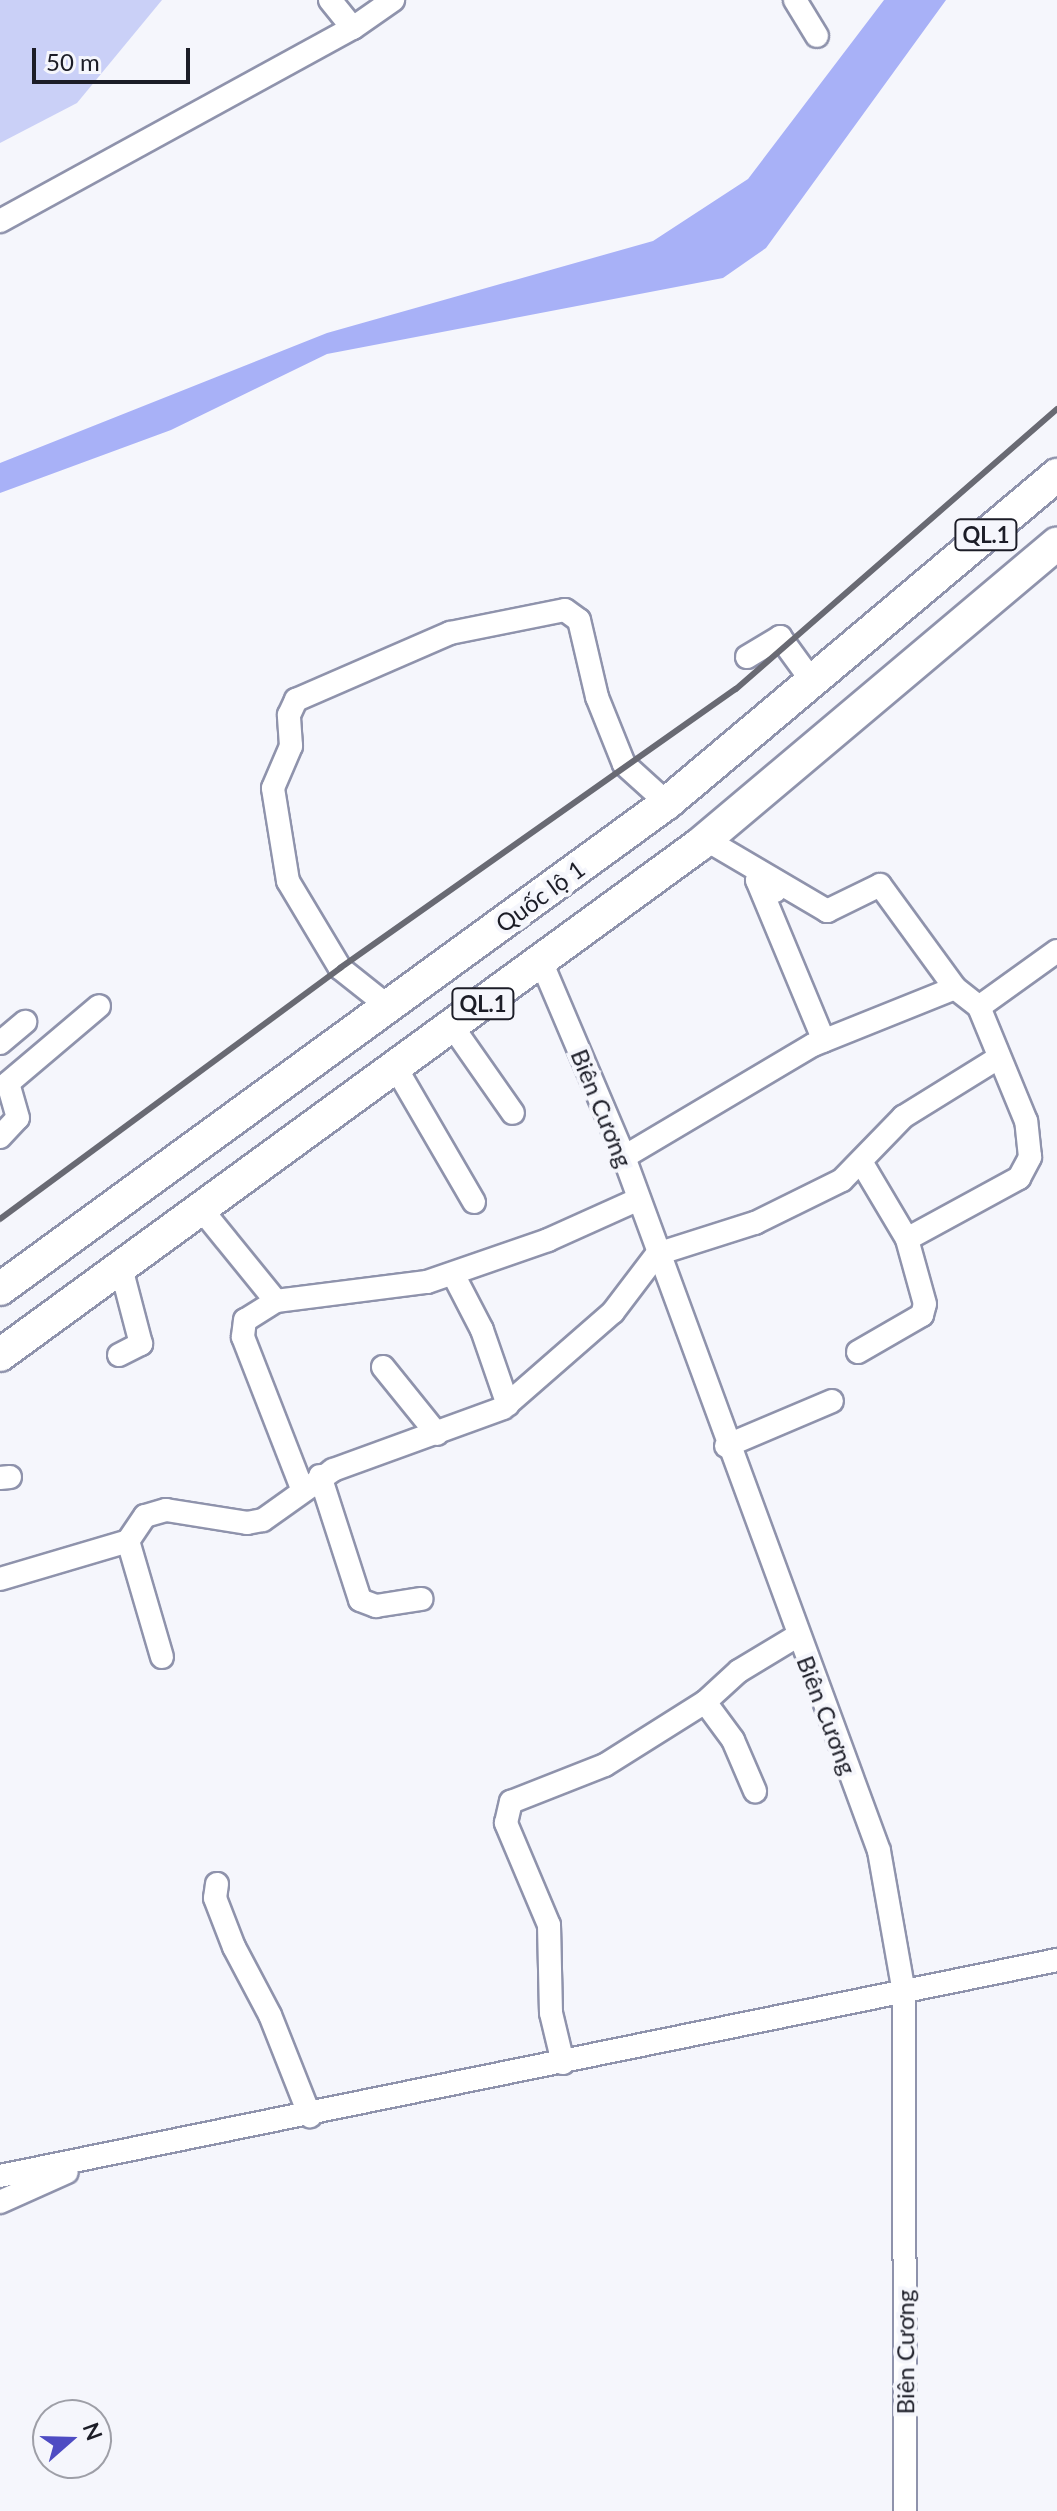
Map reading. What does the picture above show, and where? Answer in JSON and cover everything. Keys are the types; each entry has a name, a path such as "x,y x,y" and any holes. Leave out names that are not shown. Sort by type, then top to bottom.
{"highway":[{"name":"Quốc lộ 1","path":"0,1289 667,803 1057,475"},
{"name":"QL.1","path":"0,1355 705,839 1057,544"},
{"path":"916,594 951,634"}],"street":[{"path":"330,0 353,28"},
{"path":"0,221 353,28 393,0"},
{"path":"795,0 817,36"},
{"path":"389,1007 340,968 288,881 273,788 288,756 289,715 296,700 450,633 565,610 579,620 597,697 624,764 667,803"},
{"path":"747,657 780,637 812,681"},
{"path":"705,839 827,911 880,885 955,988 979,1007 1026,1121 1030,1157 1025,1169 907,1239"},
{"path":"813,915 757,880 824,1041"},
{"path":"979,1007 1057,951"},
{"name":"Biên Cương","path":"541,961 624,1157 726,1446 879,1851 904,1993 905,2511"},
{"path":"624,1157 746,1080 824,1041 955,988"},
{"path":"0,1137 18,1118 4,1078 99,1006"},
{"path":"0,1043 25,1022"},
{"path":"452,1026 513,1113"},
{"path":"162,1657 128,1541 137,1522 155,1512 253,1523 311,1482 508,1405 613,1312 657,1254 781,1212 863,1165 903,1117 998,1058"},
{"path":"396,1068 474,1202"},
{"path":"858,1352 922,1315 924,1289 907,1239 863,1165"},
{"path":"421,1599 376,1606 360,1600 311,1482 243,1337 245,1320 276,1301 453,1274 637,1200"},
{"path":"202,1210 276,1301"},
{"path":"119,1355 141,1344 121,1268"},
{"path":"453,1274 482,1330 508,1405"},
{"path":"383,1367 437,1434"},
{"path":"726,1446 832,1401"},
{"path":"0,1579 128,1541"},
{"path":"563,2063 551,2013 549,1925 506,1810 524,1794 605,1765 705,1702 739,1671 797,1636"},
{"path":"705,1702 733,1740 755,1791"},
{"path":"217,1884 215,1898 234,1947 270,2015 310,2116"},
{"path":"0,2176 310,2116 1057,1960"},
{"path":"0,2202 105,2156"}],"shaded area":[{"path":"0,0 162,0 77,103 0,143"}],"water":[{"path":"884,0 946,0 766,248 723,278 327,354 171,430 0,493 0,463 327,333 653,241 748,179"}],"railway":[{"path":"0,1219 340,968 736,689 1057,409"}]}
